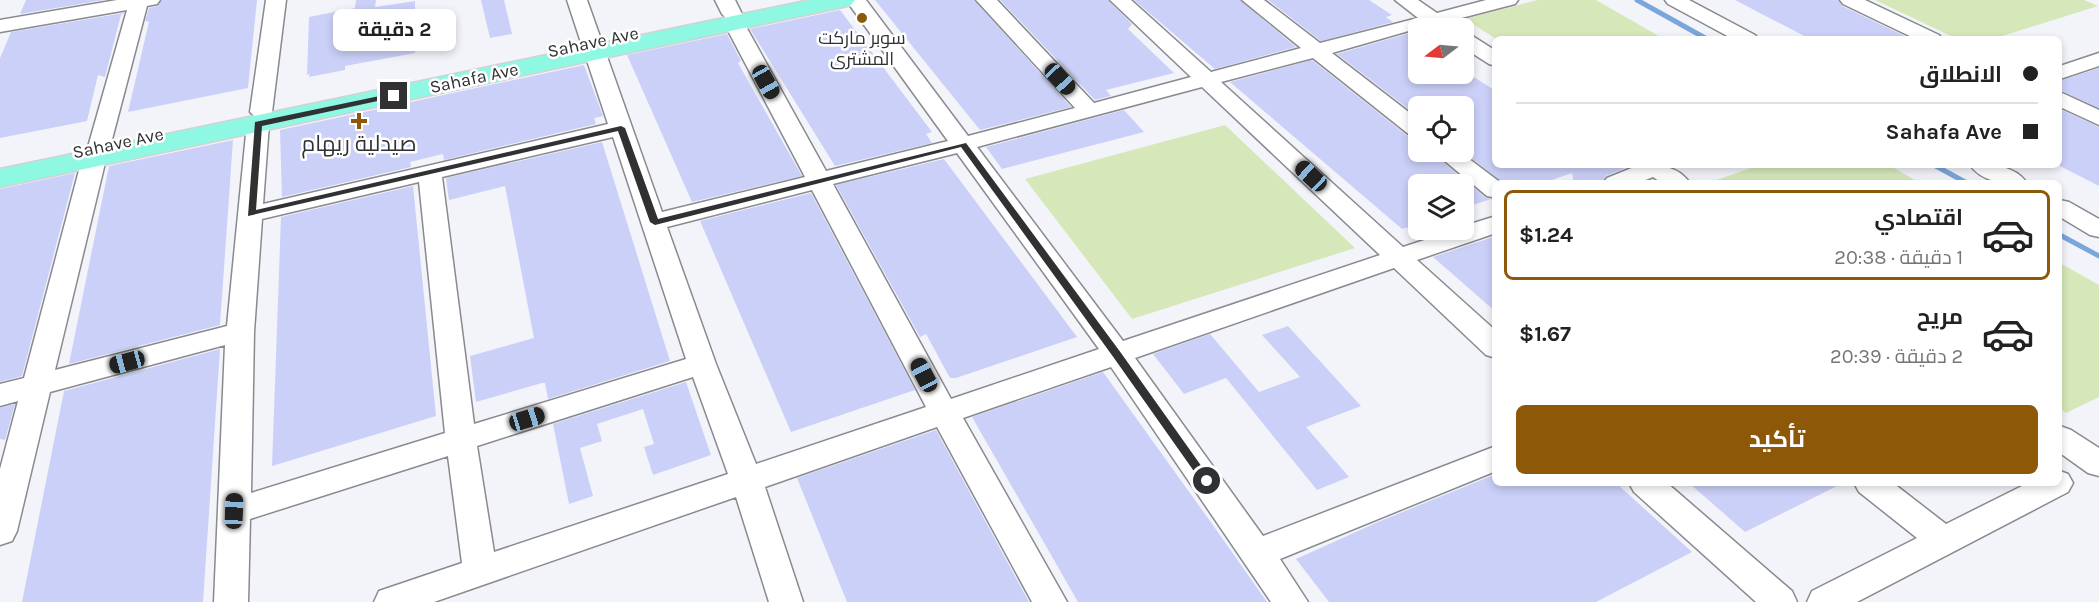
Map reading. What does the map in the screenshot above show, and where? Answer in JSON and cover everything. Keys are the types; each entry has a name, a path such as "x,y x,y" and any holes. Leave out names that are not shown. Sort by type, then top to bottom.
{"main road":[{"path":"730,12 800,0"},
{"name":"Sahafa Ave","path":"0,178 96,153 594,47 730,12 843,0"},
{"name":"Sahave Ave","path":"0,168 96,153"}],"street":[{"path":"231,602 240,332 260,118 276,0"},
{"path":"578,0 702,364 747,482 786,602"},
{"path":"856,0 1118,355 1291,602"},
{"path":"986,0 1090,111"},
{"path":"1120,0 1492,344"},
{"path":"1252,0 1408,122"},
{"path":"1405,0 1432,18"},
{"path":"1458,18 1508,0"},
{"path":"1675,0 1742,36"},
{"path":"1850,0 1926,36"},
{"path":"0,531 96,153 143,1 3,22"},
{"path":"730,12 945,414 1050,602"},
{"path":"655,222 1317,51 1408,31"},
{"path":"1474,46 1492,57"},
{"path":"2062,72 2099,59"},
{"path":"2062,100 2099,118"},
{"path":"251,214 621,128"},
{"path":"1459,162 1492,187"},
{"path":"1622,180 1652,168"},
{"path":"1656,168 1674,180"},
{"path":"1988,168 2010,180"},
{"path":"430,172 461,439 480,572"},
{"path":"2062,208 2099,229"},
{"path":"391,602 1492,225"},
{"path":"0,395 240,332"},
{"path":"234,511 702,364"},
{"path":"2062,439 2098,463"},
{"path":"1257,553 1492,460"},
{"path":"2062,480 2098,463"},
{"path":"1648,486 1780,602"},
{"path":"1874,486 1943,540"},
{"path":"1824,602 2050,486"}],"green space":[{"path":"1537,0 1596,0 1659,36 1492,36 1474,25 1474,18 1469,18"},
{"path":"1875,0 2084,0 2098,6 2003,36 1951,36"},
{"path":"1225,125 1355,248 1132,319 1025,179"},
{"path":"1751,168 1894,168 1915,180 1716,180"},
{"path":"2062,264 2099,285 2099,397 2066,413 2062,410"}],"building":[{"path":"26,0 104,0 20,14"},
{"path":"162,0 257,0 248,88 128,112 149,22 145,21 149,8 157,6"},
{"path":"356,0 376,0 375,7 415,1 415,53 345,66 345,70 309,77 310,74 307,75 309,17 355,8"},
{"path":"481,0 504,0 512,34 490,38"},
{"path":"875,0 974,0 1071,107 980,130"},
{"path":"1000,0 1108,0 1132,24 1128,29 1174,73 1106,90 1111,96 1095,100"},
{"path":"1134,0 1240,0 1296,47 1215,69"},
{"path":"1268,0 1369,0 1392,15 1386,17 1393,22 1321,41"},
{"path":"1735,0 1838,0 1842,6 1905,36 1804,36"},
{"path":"840,10 932,132 926,134 932,143 835,166 750,29"},
{"path":"124,13 121,15 105,77 98,75 87,121 0,138 0,58 11,32"},
{"path":"727,34 741,61 738,63 802,176 692,202 627,55"},
{"path":"1408,34 1408,84 1474,84 1474,77 1492,88 1492,168 1625,168 1606,176 1603,180 1573,180 1572,173 1552,180 1499,180 1474,160 1474,96 1408,96 1408,109 1337,54"},
{"path":"1312,60 1408,136 1408,162 1443,162 1457,174 1408,174 1408,227 1402,229 1230,82"},
{"path":"584,65 603,116 594,118 596,124 444,160 443,154 410,162 411,167 282,197 280,130"},
{"path":"2099,68 2099,108 2062,91 2062,80"},
{"path":"1124,110 1144,132 1002,169 986,147"},
{"path":"2062,110 2099,127 2099,186 2062,167"},
{"path":"233,140 220,325 69,364 109,166"},
{"path":"602,142 670,361 548,399 545,383 542,383 476,402 470,356 534,338 505,186 449,200 446,178"},
{"path":"944,159 1077,337 956,378 950,378 926,334 920,337 836,185"},
{"path":"75,173 22,376 0,382 0,189"},
{"path":"413,186 436,416 272,466 281,217"},
{"path":"1474,188 1486,198 1491,199 1474,205"},
{"path":"811,193 915,390 791,432 700,221"},
{"path":"1492,237 1492,309 1433,257"},
{"path":"1288,326 1361,406 1306,427 1349,477 1317,490 1226,378 1184,394 1153,354 1210,334 1259,392 1300,377 1262,335"},
{"path":"220,349 203,602 22,602 64,391"},
{"path":"1103,372 1267,602 1078,602 972,417"},
{"path":"686,382 711,455 653,475 644,447 654,444 643,409 597,424 602,441 580,448 593,496 569,504 553,424"},
{"path":"15,404 5,440 0,439 0,408"},
{"path":"936,430 1029,602 847,602 797,478"},
{"path":"1492,476 1492,486 1619,486 1692,552 1596,602 1329,602 1296,559 1378,522"},
{"path":"1692,486 1837,486 1745,532"}],"waterway":[{"path":"1637,0 1702,36"},
{"path":"1940,168 1962,180"},
{"path":"2062,236 2099,256"}],"place":[{"name":"سوبر ماركت المشترى","path":"862,18"},
{"name":"صيدلية ريهام","path":"359,121"}],"route":[{"path":"394,96 258,124 251,214 621,128 655,222 963,144 1118,355 1207,481"}]}
